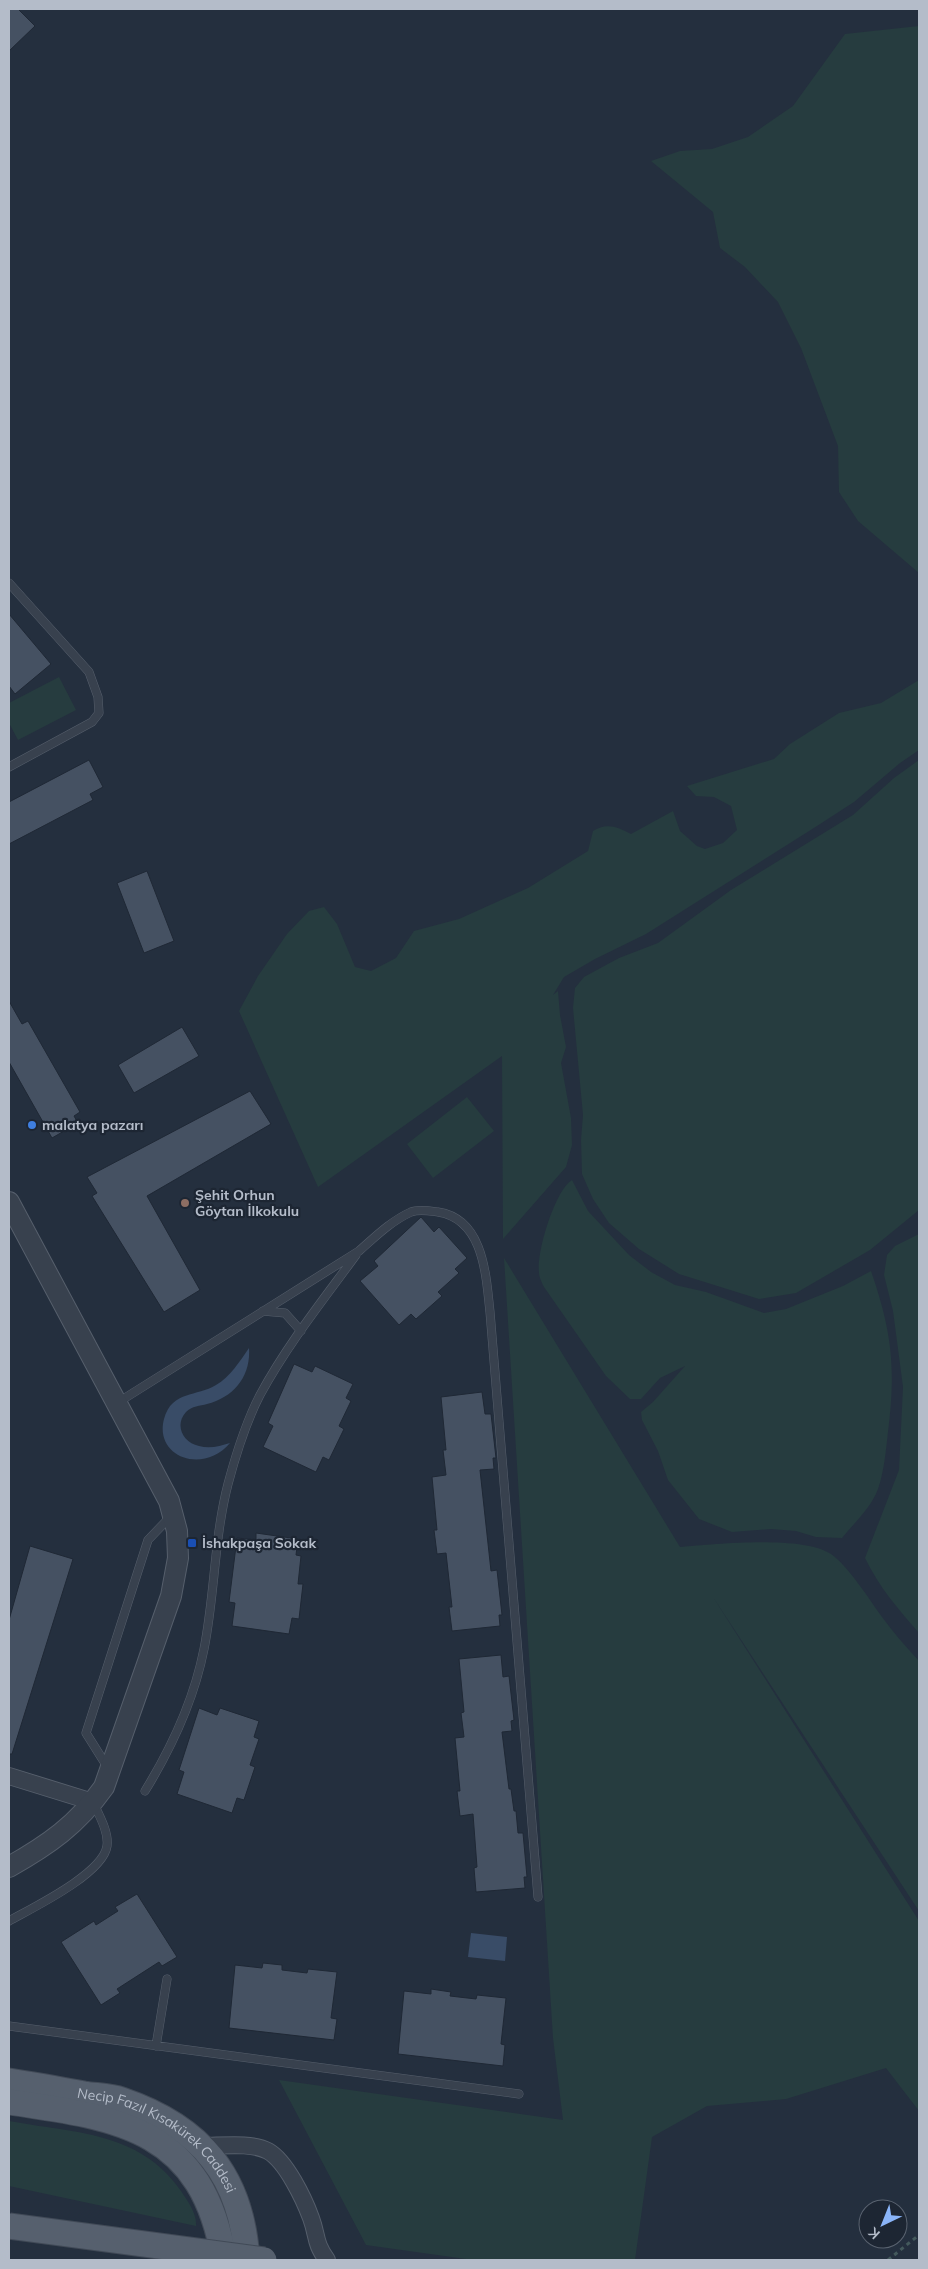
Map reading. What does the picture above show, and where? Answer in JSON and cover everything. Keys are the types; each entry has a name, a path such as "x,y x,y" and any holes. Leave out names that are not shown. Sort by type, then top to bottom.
{"main road":[{"name":"Necip Fazıl Kısakürek Caddesi","path":"9,2081 120,2100 159,2115 203,2146 222,2172 236,2198 246,2239 247,2260"},
{"name":"Necip Fazıl Kısakürek Caddesi","path":"9,2102 70,2111 127,2125 153,2139 188,2169 201,2188 216,2219 224,2260"},
{"path":"9,2226 264,2260"}],"street":[{"path":"9,1202 169,1501 177,1531 178,1558 171,1596 104,1787 67,1830 9,1867"},
{"path":"9,1776 93,1802"},
{"path":"203,2146 243,2145 268,2151 289,2173 312,2220 318,2247 327,2260"}],"lane":[{"path":"9,583 89,672 98,697 99,713 92,722 9,768"},
{"path":"116,1403 358,1251 394,1222 414,1211 428,1210 443,1213 456,1218 466,1226 482,1252 490,1312 538,1897"},
{"path":"145,1791 178,1732 192,1696 204,1649 228,1485 242,1439 260,1396 285,1353 358,1251"},
{"path":"263,1311 285,1314 301,1331"},
{"path":"110,1771 86,1733 148,1540 172,1514"},
{"path":"9,1921 69,1887 96,1865 107,1847 106,1832 93,1802"},
{"path":"156,2046 167,1979"},
{"path":"9,2026 519,2094"}],"path":[{"path":"888,2260 919,2235"}],"green space":[{"path":"919,26 919,573 858,521 839,492 838,446 801,348 778,302 745,267 720,248 713,212 651,161 680,151 712,149 748,137 793,106 845,34"},
{"path":"59,677 76,710 18,740 9,723 9,703"},
{"path":"919,680 919,750 900,763 854,802 817,826 646,934 595,959 564,977 553,995 558,991 566,1047 561,1063 571,1118 572,1145 566,1167 503,1239 502,1056 318,1187 239,1011 258,976 287,934 309,911 324,907 337,924 355,967 371,971 396,958 414,931 459,919 528,888 588,851 593,831 598,828 612,826 631,834 673,811 680,831 697,846 705,849 723,843 737,830 731,806 714,797 696,796 687,786 774,759 790,744 839,713 881,703"},
{"path":"919,760 919,1210 870,1250 796,1293 759,1299 679,1274 639,1249 609,1223 593,1199 582,1174 581,1140 583,1115 573,1008 575,988 584,977 619,958 658,943 731,890 853,815 894,778"},
{"path":"467,1097 494,1131 433,1178 407,1144"},
{"path":"572,1180 588,1211 629,1255 651,1272 675,1285 706,1292 764,1313 786,1309 843,1286 871,1271 884,1313 890,1350 892,1388 888,1432 883,1468 875,1496 867,1509 842,1538 816,1537 796,1531 771,1529 732,1532 699,1519 668,1480 658,1451 642,1420 641,1412 653,1402 685,1366 660,1378 641,1399 630,1399 606,1376 544,1287 540,1278 540,1251 548,1223 559,1196"},
{"path":"919,1234 919,1633 883,1588 865,1558 899,1470 903,1387 893,1311 884,1275 887,1255 895,1246"},
{"path":"504,1258 680,1547 758,1542 780,1543 800,1544 818,1548 831,1554 838,1559 904,1645 919,1661 919,1911 713,1597 919,1921 919,2111 886,2068 786,2099 707,2106 652,2137 635,2260 473,2260 366,2245 279,2080 563,2120 553,2038"},
{"path":"9,2121 104,2138 146,2156 164,2171 181,2191 194,2212 196,2226 9,2186"}],"water":[{"path":"249,1348 247,1368 244,1376 233,1391 217,1401 193,1407 182,1417 181,1422 182,1433 193,1444 211,1447 230,1443 219,1453 207,1458 183,1457 173,1452 166,1443 163,1432 164,1419 173,1403 186,1396 209,1389 221,1382"},
{"path":"471,1933 507,1937 505,1961 468,1957"}],"building":[{"path":"9,9 18,9 35,26 9,51"},
{"path":"9,614 51,664 15,694 9,686"},
{"path":"89,760 103,787 90,794 93,800 9,844 9,802"},
{"path":"147,871 174,941 144,953 117,883"},
{"path":"9,1001 22,1024 28,1021 80,1112 74,1116 78,1123 52,1138 9,1062"},
{"path":"182,1027 199,1056 134,1093 118,1065"},
{"path":"250,1091 271,1124 147,1196 200,1290 164,1312 92,1196 97,1193 87,1177"},
{"path":"421,1217 434,1232 439,1227 467,1258 455,1269 459,1273 438,1292 442,1296 416,1319 411,1314 399,1325 360,1281 378,1266 374,1261"},
{"path":"294,1364 312,1372 315,1366 353,1384 346,1398 351,1401 339,1426 344,1429 329,1460 323,1457 316,1472 263,1447 273,1426 268,1423"},
{"path":"482,1392 485,1414 491,1414 496,1458 493,1458 494,1469 480,1470 491,1571 497,1570 502,1615 499,1615 500,1626 452,1631 449,1607 452,1607 446,1553 437,1554 434,1530 437,1530 432,1477 446,1475 443,1450 446,1450 441,1397"},
{"path":"256,1533 298,1539 296,1555 301,1556 298,1584 303,1584 299,1619 292,1618 289,1634 232,1626 235,1603 229,1602 237,1538 256,1540"},
{"path":"30,1546 73,1559 12,1754 9,1754 9,1620"},
{"path":"501,1655 503,1677 509,1676 514,1720 511,1721 512,1731 502,1732 509,1789 511,1789 514,1811 516,1811 518,1833 523,1833 527,1877 524,1877 525,1888 476,1892 474,1868 477,1867 473,1814 460,1816 457,1791 460,1791 455,1738 464,1737 461,1713 464,1712 459,1659"},
{"path":"199,1708 217,1715 220,1708 259,1721 254,1737 259,1739 250,1765 255,1767 244,1800 237,1798 232,1813 177,1794 184,1772 179,1770"},
{"path":"137,1894 177,1957 162,1966 159,1962 117,1989 120,1993 101,2005 61,1942 94,1921 96,1925 118,1911 115,1907"},
{"path":"263,1963 282,1965 282,1970 307,1973 308,1969 337,1972 331,2018 337,2019 334,2040 229,2028 235,1965 262,1968"},
{"path":"431,1989 451,1992 450,1996 476,1999 477,1995 506,1998 501,2044 505,2045 503,2066 398,2054 404,1991 431,1994"}],"place":[{"name":"malatya pazarı","path":"32,1125"},
{"name":"Şehit Orhun Göytan İlkokulu","path":"185,1203"},
{"name":"İshakpaşa Sokak","path":"192,1543"}]}
